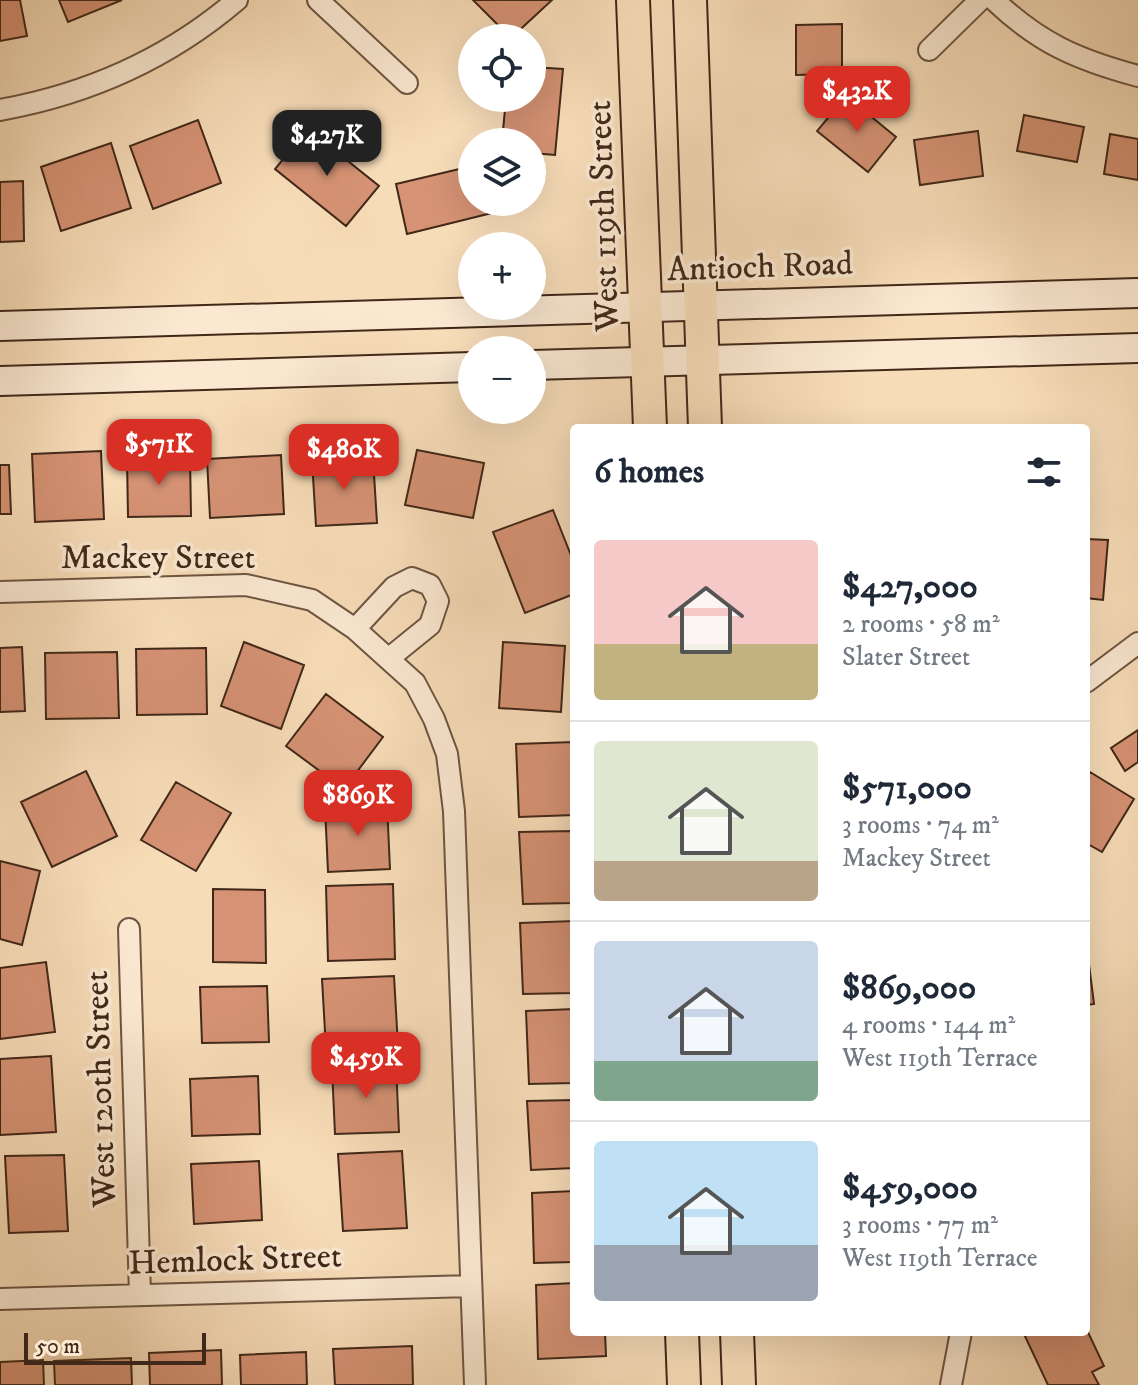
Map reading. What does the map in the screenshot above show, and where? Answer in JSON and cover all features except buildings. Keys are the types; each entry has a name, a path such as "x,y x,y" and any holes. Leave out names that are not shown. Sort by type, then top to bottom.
{"main road":[{"name":"West 119th Street","path":"633,0 650,424"},
{"path":"690,0 705,424"},
{"name":"Antioch Road","path":"0,326 1138,293"},
{"path":"546,365 1138,348"},
{"path":"0,381 458,367"},
{"path":"682,1336 684,1385"},
{"path":"737,1336 739,1385"}],"street":[{"path":"0,110 53,100 135,69 195,34 237,0"},
{"path":"318,0 407,83"},
{"path":"929,50 980,0"},
{"path":"994,0 1026,30 1054,47 1091,63 1138,76"},
{"path":"355,629 394,587 412,578 430,585 438,601 430,625 388,659"},
{"name":"Mackey Street","path":"0,592 246,585 312,600 355,629 415,683 434,719 450,776 475,1385"},
{"path":"1090,679 1138,643"},
{"name":"West 120th Street","path":"129,929 140,1295"},
{"name":"Hemlock Street","path":"0,1299 471,1286"},
{"path":"951,1385 960,1336"}]}
